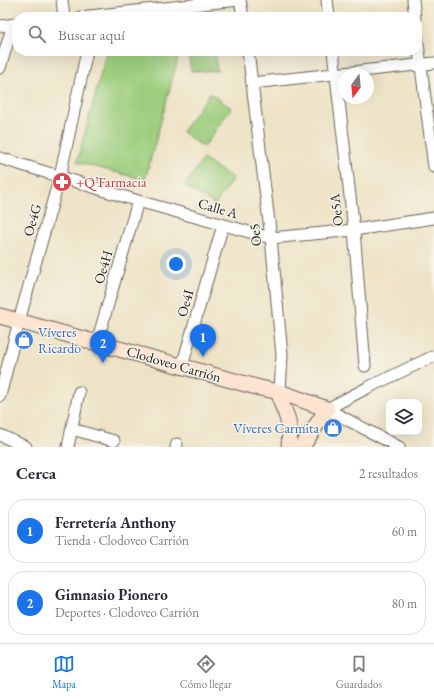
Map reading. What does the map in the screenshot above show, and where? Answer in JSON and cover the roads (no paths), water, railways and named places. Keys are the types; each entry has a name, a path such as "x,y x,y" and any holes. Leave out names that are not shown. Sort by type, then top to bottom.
{"street":[{"path":"62,0 63,12"},
{"path":"114,12 149,5 240,0 242,12"},
{"path":"327,0 328,12"},
{"path":"413,0 414,12"},
{"path":"0,26 12,24"},
{"path":"0,68 12,33"},
{"name":"Oe4G","path":"0,396 19,321 60,176 85,56"},
{"name":"Oe5","path":"249,56 271,238 282,355 280,392"},
{"name":"Oe5A","path":"334,56 354,230 365,366"},
{"path":"419,56 434,167"},
{"path":"252,83 434,63"},
{"name":"Calle A","path":"0,158 138,201 271,238 354,230 434,218"},
{"name":"Oe4H","path":"97,342 138,201"},
{"name":"Oe4I","path":"182,366 223,225"},
{"name":"Clodoveo Carrión","path":"0,316 260,388 280,392 327,409"},
{"path":"302,447 327,409 434,356"},
{"path":"68,447 79,392"},
{"path":"280,392 280,398 287,418 290,434 289,447"},
{"path":"327,409 399,447"},
{"path":"72,429 114,441"},
{"path":"0,435 26,447"}],"place":[{"name":"+Q’Farmacia","path":"62,182"},
{"name":"Víveres Ricardo","path":"24,340"},
{"name":"Ferretería Anthony","path":"203,357"},
{"name":"Gimnasio Pionero","path":"103,363"},
{"name":"Víveres Carmita","path":"333,428"}]}
